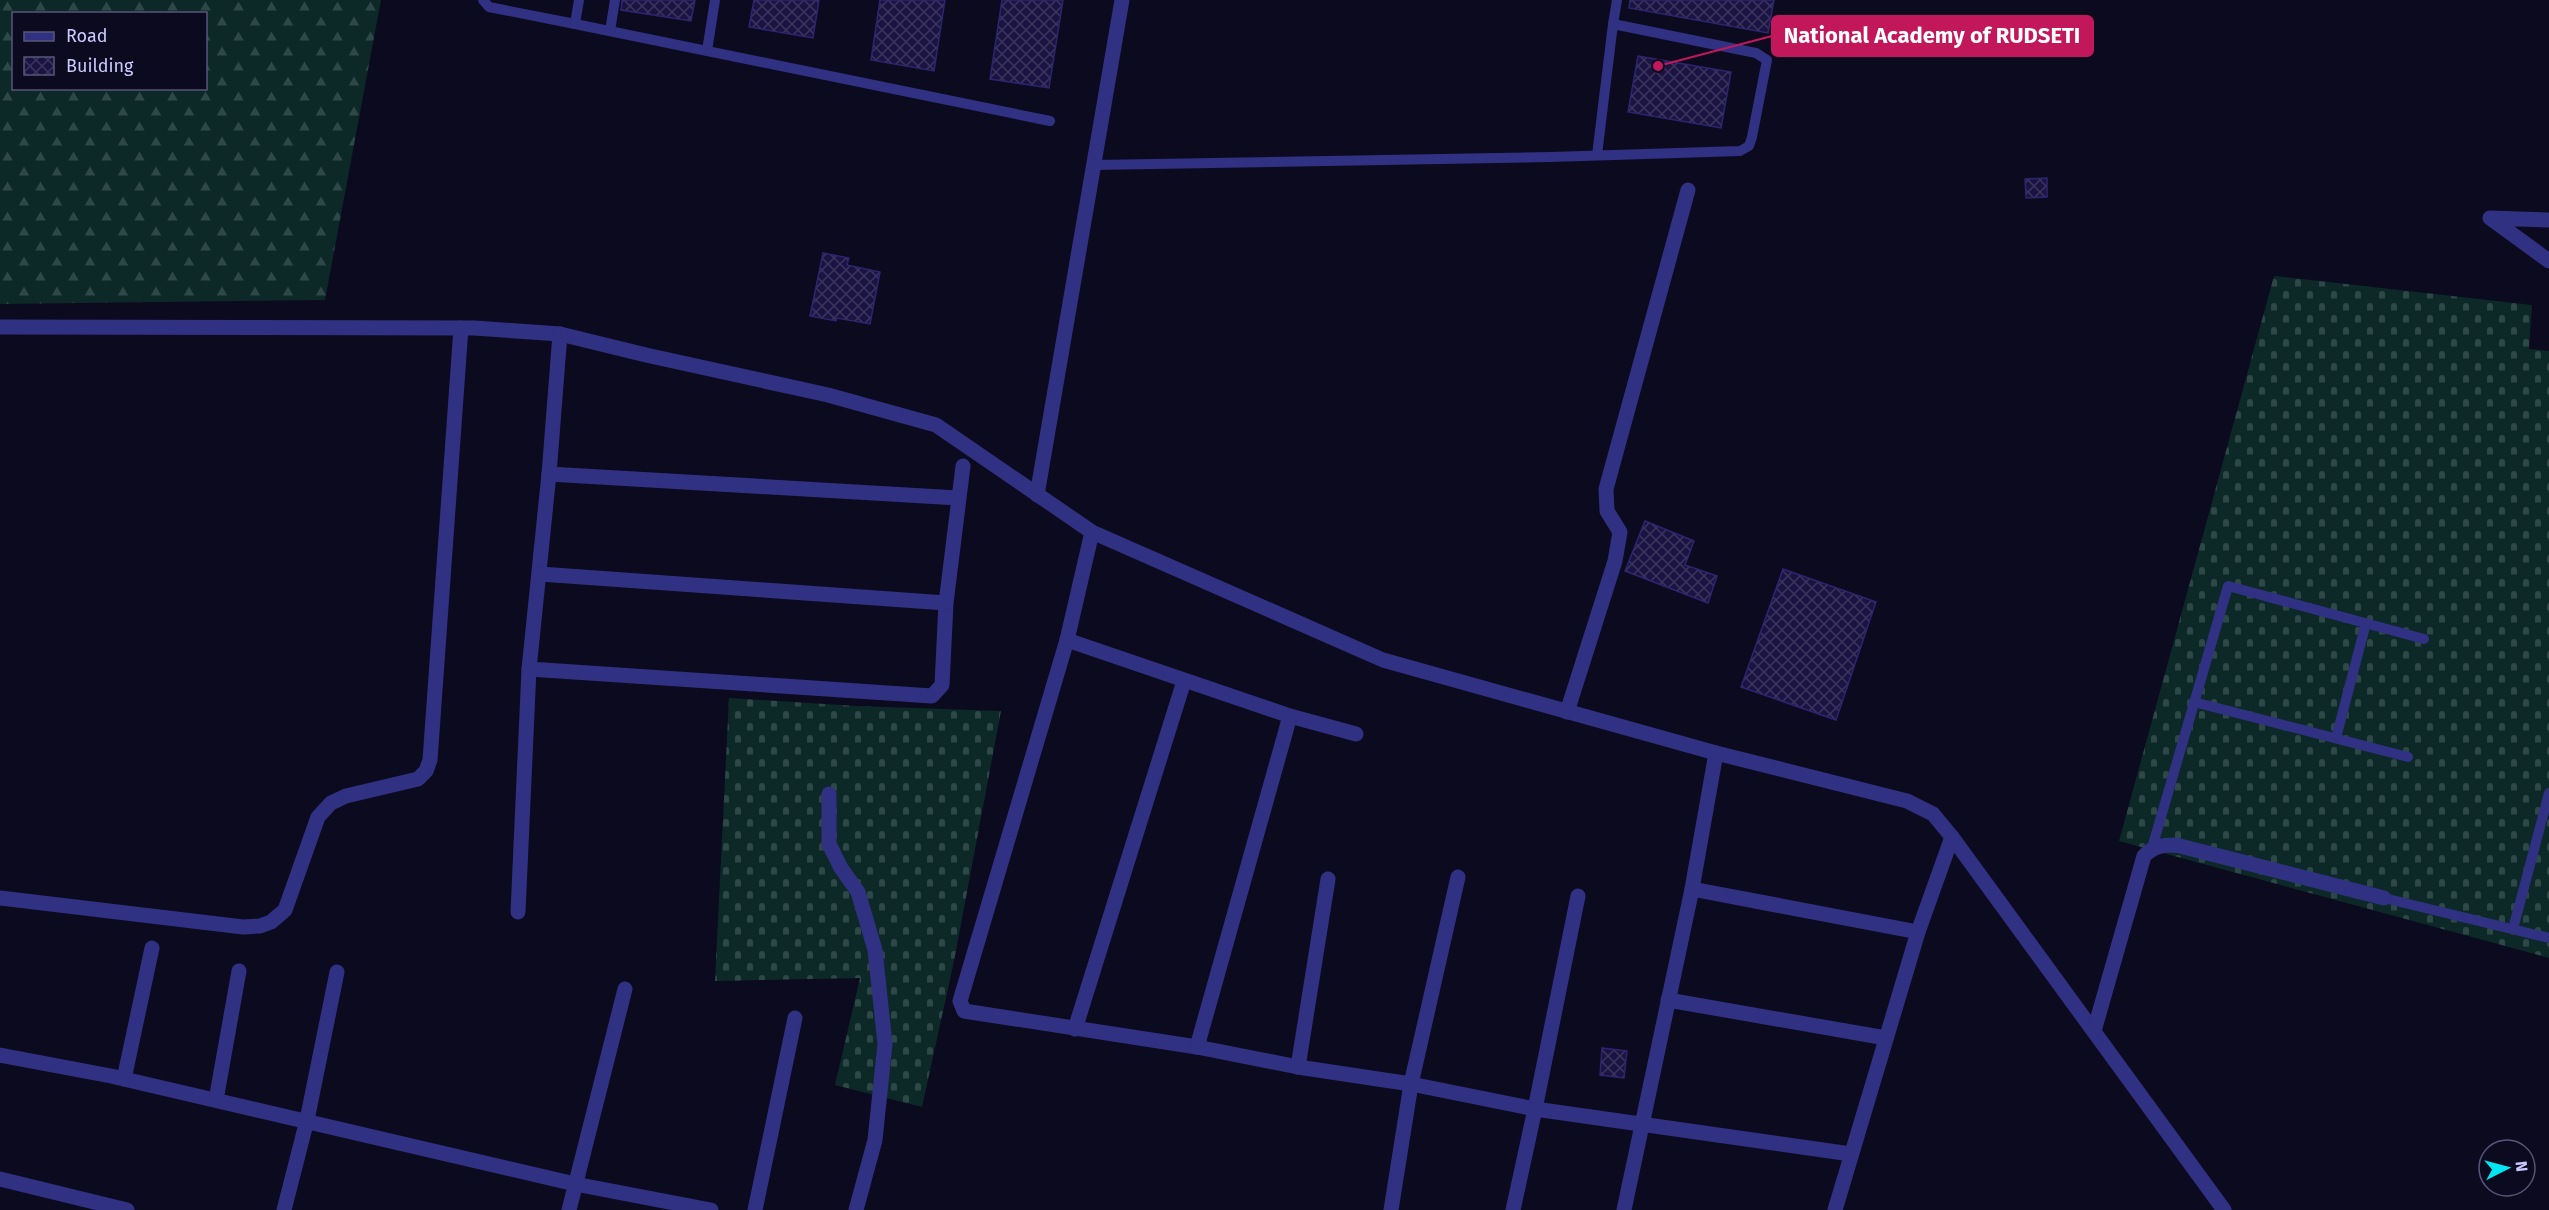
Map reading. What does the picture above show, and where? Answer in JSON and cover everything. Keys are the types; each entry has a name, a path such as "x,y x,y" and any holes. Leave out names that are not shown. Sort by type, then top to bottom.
{"street":[{"path":"1037,495 1122,0"},
{"path":"1567,712 1615,561 1620,532 1607,511 1606,489 1688,190"},
{"path":"2549,220 2490,218 2549,261"},
{"path":"0,327 461,328 560,334 828,394 936,425 1092,532 1383,660 1716,753 1907,801 1933,814 1952,837 2224,1210"},
{"path":"0,898 243,927 260,926 271,922 285,910 318,817 331,803 346,796 418,779 426,771 430,760 461,328"},
{"path":"518,912 529,669 540,574 560,334"},
{"path":"529,669 932,696 942,685 946,603 963,466"},
{"path":"549,474 958,498"},
{"path":"1092,532 1067,640 960,1001 964,1011 1197,1047 1298,1067 1411,1084 1534,1109 1851,1155"},
{"path":"540,574 946,603"},
{"path":"1067,640 1290,716 1356,734"},
{"path":"1075,1029 1184,681"},
{"path":"1197,1047 1290,716"},
{"path":"1624,1210 1692,889 1716,753"},
{"path":"829,794 829,844 841,868 858,892 875,950 885,1044 875,1140 856,1210"},
{"path":"1835,1210 1918,932 1952,837"},
{"path":"2094,1031 2144,856 2152,848 2176,845 2384,898"},
{"path":"1391,1210 1411,1084 1458,877"},
{"path":"1298,1067 1328,879"},
{"path":"1692,889 1918,932"},
{"path":"1513,1210 1578,896"},
{"path":"124,1079 152,948"},
{"path":"216,1100 239,971"},
{"path":"284,1210 307,1120 337,972"},
{"path":"569,1210 625,989"},
{"path":"1668,1000 1886,1038"},
{"path":"755,1210 795,1018"},
{"path":"0,1055 124,1079 307,1120 653,1204 711,1210"},
{"path":"0,1179 127,1210"}],"lane":[{"path":"483,0 489,7 1050,121"},
{"path":"575,24 579,0"},
{"path":"610,31 615,0"},
{"path":"707,51 715,0"},
{"path":"1597,155 1617,0"},
{"path":"1094,165 1740,151 1749,146 1767,60 1756,53 1613,24"},
{"path":"2152,848 2228,586 2424,639"},
{"path":"2336,738 2366,623"},
{"path":"2194,702 2408,757"},
{"path":"2513,929 2549,792"},
{"path":"2384,898 2549,938"}],"green space":[{"path":"0,0 381,0 325,300 0,304"},
{"path":"2274,276 2532,305 2529,349 2549,351 2549,958 2119,841"},
{"path":"729,698 857,706 1001,711 954,961 922,1107 835,1085 860,978 715,981"}],"building":[{"path":"622,0 695,0 691,21 621,10"},
{"path":"754,0 819,0 813,38 749,27"},
{"path":"880,0 945,0 934,71 871,60"},
{"path":"1002,0 1063,0 1049,88 990,79"},
{"path":"1630,0 1774,0 1768,33 1629,8"},
{"path":"1638,56 1731,72 1721,128 1628,112"},
{"path":"2047,178 2047,197 2026,198 2025,179"},
{"path":"823,253 849,258 847,265 880,272 870,324 810,316"},
{"path":"1645,521 1694,541 1685,565 1717,576 1708,603 1625,571"},
{"path":"1783,569 1876,602 1836,720 1741,687"},
{"path":"1602,1048 1627,1051 1624,1078 1600,1075"}],"place":[{"name":"National Academy of RUDSETI","path":"1658,66"}]}
